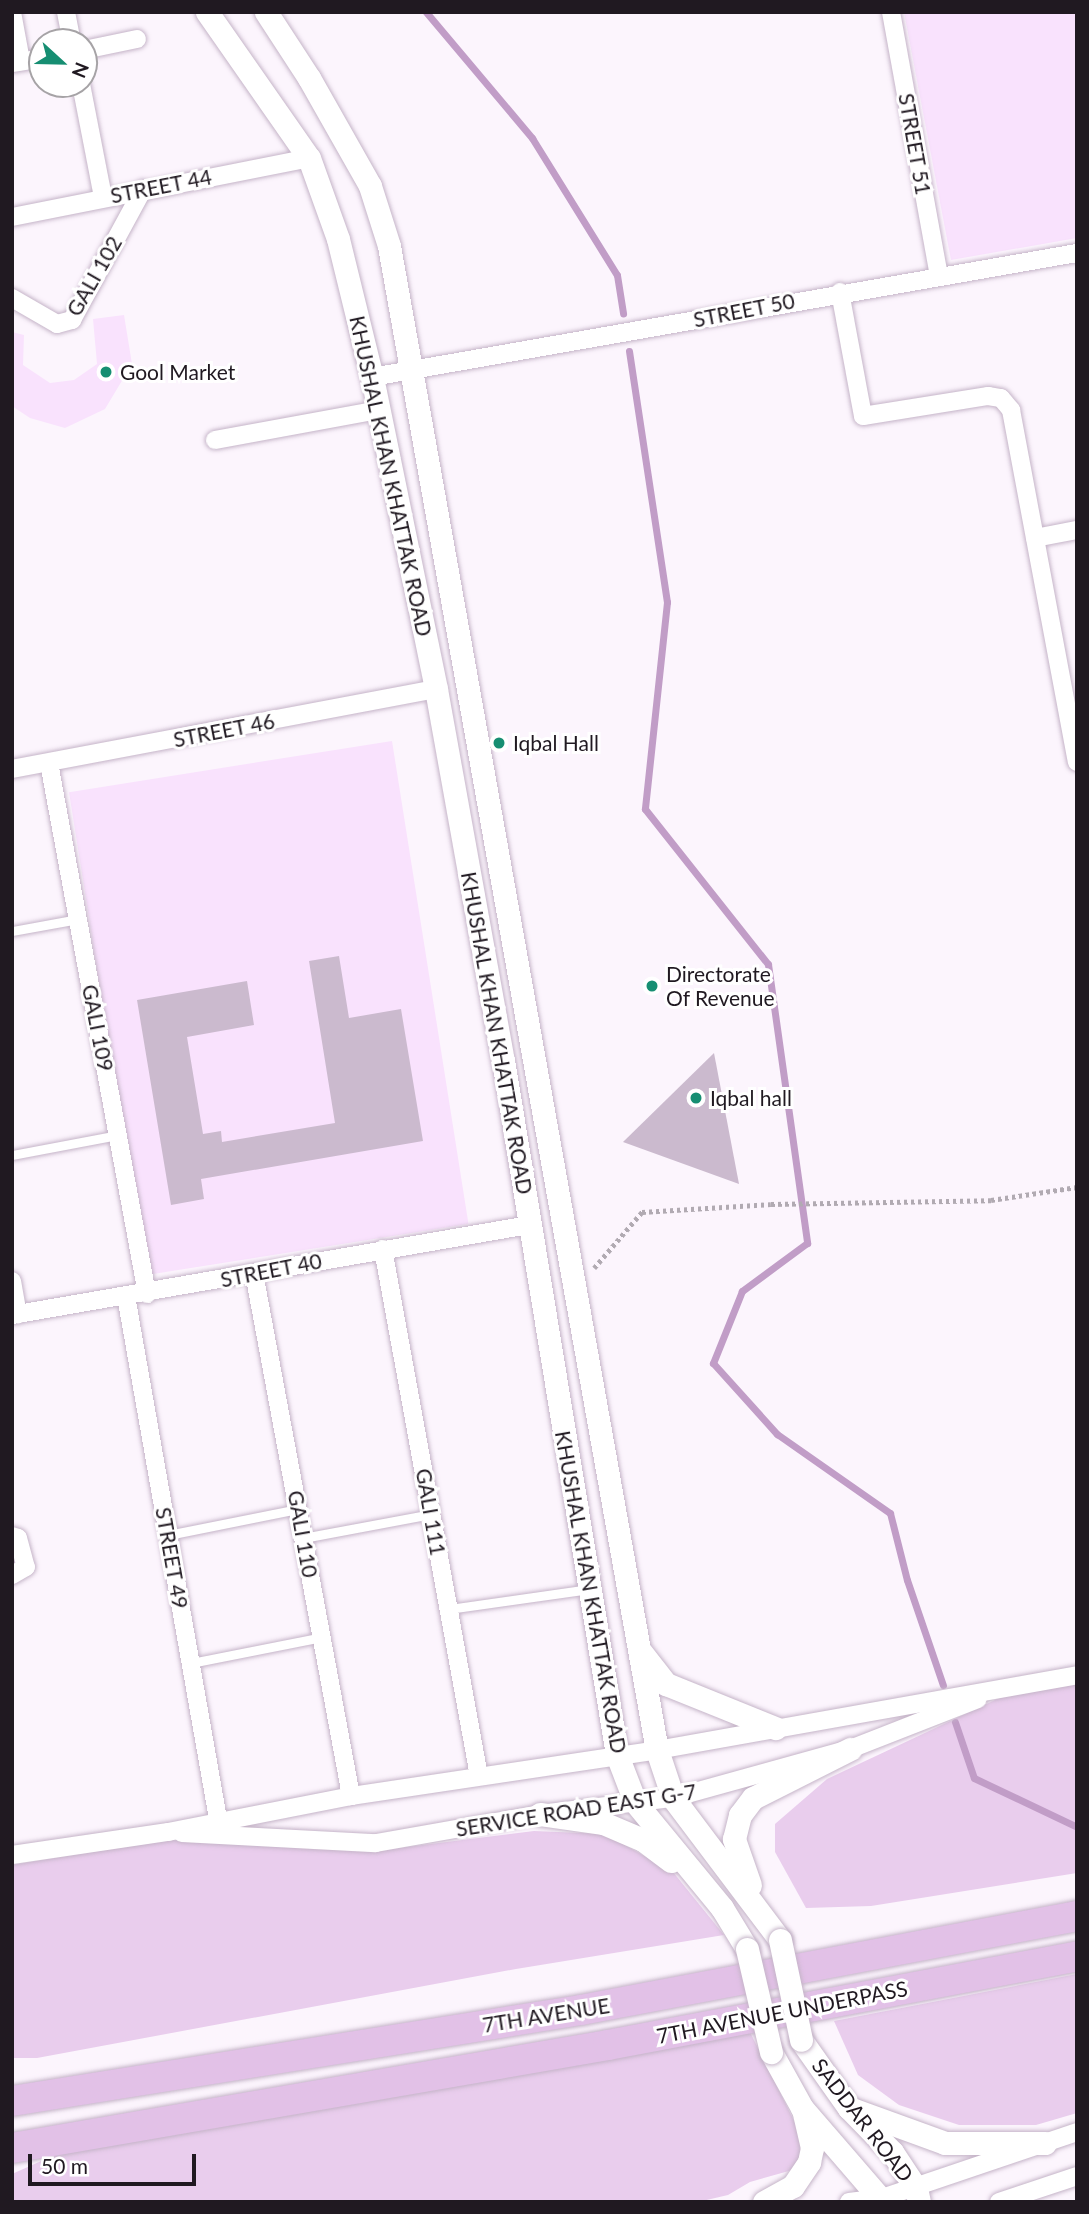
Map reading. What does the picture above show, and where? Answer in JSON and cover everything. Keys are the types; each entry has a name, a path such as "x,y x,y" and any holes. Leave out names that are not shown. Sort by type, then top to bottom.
{"main road":[{"name":"7TH AVENUE","path":"12,2101 581,2010 1077,1916"},
{"name":"7TH AVENUE UNDERPASS","path":"608,2045 1077,1956"},
{"name":"7TH AVENUE","path":"12,2148 608,2045"},
{"path":"12,2091 61,2093"},
{"path":"12,2158 51,2141"}],"street":[{"path":"12,12 17,62"},
{"name":"KHUSHAL KHAN KHATTAK ROAD","path":"207,12 309,158 338,239 372,377 436,689 503,1060 617,1755 635,1802 722,1908 747,1949 771,2052"},
{"name":"KHUSHAL KHAN KHATTAK ROAD","path":"266,12 309,78 369,186 389,246 657,1750 673,1798 780,1940 802,2040"},
{"name":"STREET 51","path":"891,12 939,276"},
{"path":"98,47 137,39"},
{"path":"84,98 103,197"},
{"name":"STREET 44","path":"12,217 309,158"},
{"name":"GALI 102","path":"12,298 65,326 72,320 143,189"},
{"name":"STREET 50","path":"372,377 412,372 841,292 1077,253"},
{"path":"841,292 863,416 988,396 1000,398 1011,410 1035,538 1070,684 1077,762"},
{"path":"215,440 379,410"},
{"path":"1035,538 1077,530"},
{"name":"STREET 46","path":"12,769 436,689"},
{"name":"GALI 109","path":"49,763 147,1294"},
{"path":"503,1060 533,1053"},
{"name":"STREET 40","path":"15,1314 147,1294 383,1249 529,1225"},
{"name":"GALI 111","path":"383,1249 480,1776"},
{"name":"GALI 110","path":"254,1273 351,1796"},
{"path":"12,1281 15,1314"},
{"name":"STREET 49","path":"126,1296 218,1819"},
{"path":"15,1537 19,1573"},
{"path":"639,1650 666,1684 775,1728"},
{"name":"SERVICE ROAD EAST G-7","path":"12,1855 168,1832 218,1819 351,1796 657,1750 1077,1675"},
{"name":"SERVICE ROAD EAST G-7","path":"168,1832 376,1843 540,1814 673,1798 850,1749 1010,1686"},
{"path":"766,1919 734,1839 740,1815 753,1798 772,1785 850,1749"},
{"path":"540,1814 603,1823 643,1840 722,1908"},
{"name":"SADDAR ROAD","path":"802,2040 849,2108 892,2152 917,2195"},
{"name":"SADDAR ROAD","path":"771,2052 802,2108 883,2200"},
{"path":"764,2202 793,2186 808,2162 810,2131 802,2108"},
{"path":"849,2108 945,2143 1045,2143"},
{"path":"849,2202 917,2195 1045,2143 1077,2133"},
{"path":"999,2202 1077,2176"}],"lane":[{"path":"12,931 78,919"},
{"path":"12,1155 118,1135"},
{"path":"168,1535 298,1508"},
{"path":"303,1538 431,1514"},
{"path":"449,1609 590,1589"},
{"path":"191,1663 321,1637"}],"path":[{"path":"575,1290 642,1212 785,1204 991,1200 1077,1187"}],"shaded area":[{"path":"904,12 1077,12 1077,238 951,260"},
{"name":"Gool Market","path":"124,315 132,364 105,409 65,428 30,418 12,406 12,332 24,335 23,365 50,383 74,380 97,364 93,319"},
{"path":"392,741 468,1224 146,1275 69,792"},
{"path":"1077,1680 1077,1873 871,1906 806,1908 775,1852 775,1824 827,1779 1012,1692"},
{"path":"534,1831 605,1834 673,1872 724,1935 516,1969 37,2058 12,2058 12,1865 165,1840 391,1849"},
{"path":"1077,1974 1077,2113 1036,2125 959,2125 899,2105 858,2075 834,2021"},
{"path":"747,2026 804,2141 796,2169 750,2182 728,2195 698,2202 12,2202 12,2174 57,2154"}],"building":[{"path":"339,956 349,1018 401,1009 423,1141 201,1179 204,1199 171,1205 137,1000 247,981 254,1025 187,1037 203,1134 221,1131 222,1142 335,1123 309,961"},
{"name":"Iqbal hall","path":"714,1053 739,1184 623,1142"}],"waterway":[{"path":"426,12 532,138 617,275 623,314"},
{"path":"629,351 667,602 645,809 768,964 807,1243 742,1291 713,1363 777,1434 890,1513 907,1580 943,1685"},
{"path":"955,1722 974,1778 1077,1827"}],"place":[{"name":"Gool Market","path":"106,372"},
{"name":"Iqbal Hall","path":"499,743"},
{"name":"Directorate Of Revenue","path":"652,986"},
{"name":"Iqbal hall","path":"696,1098"}]}
